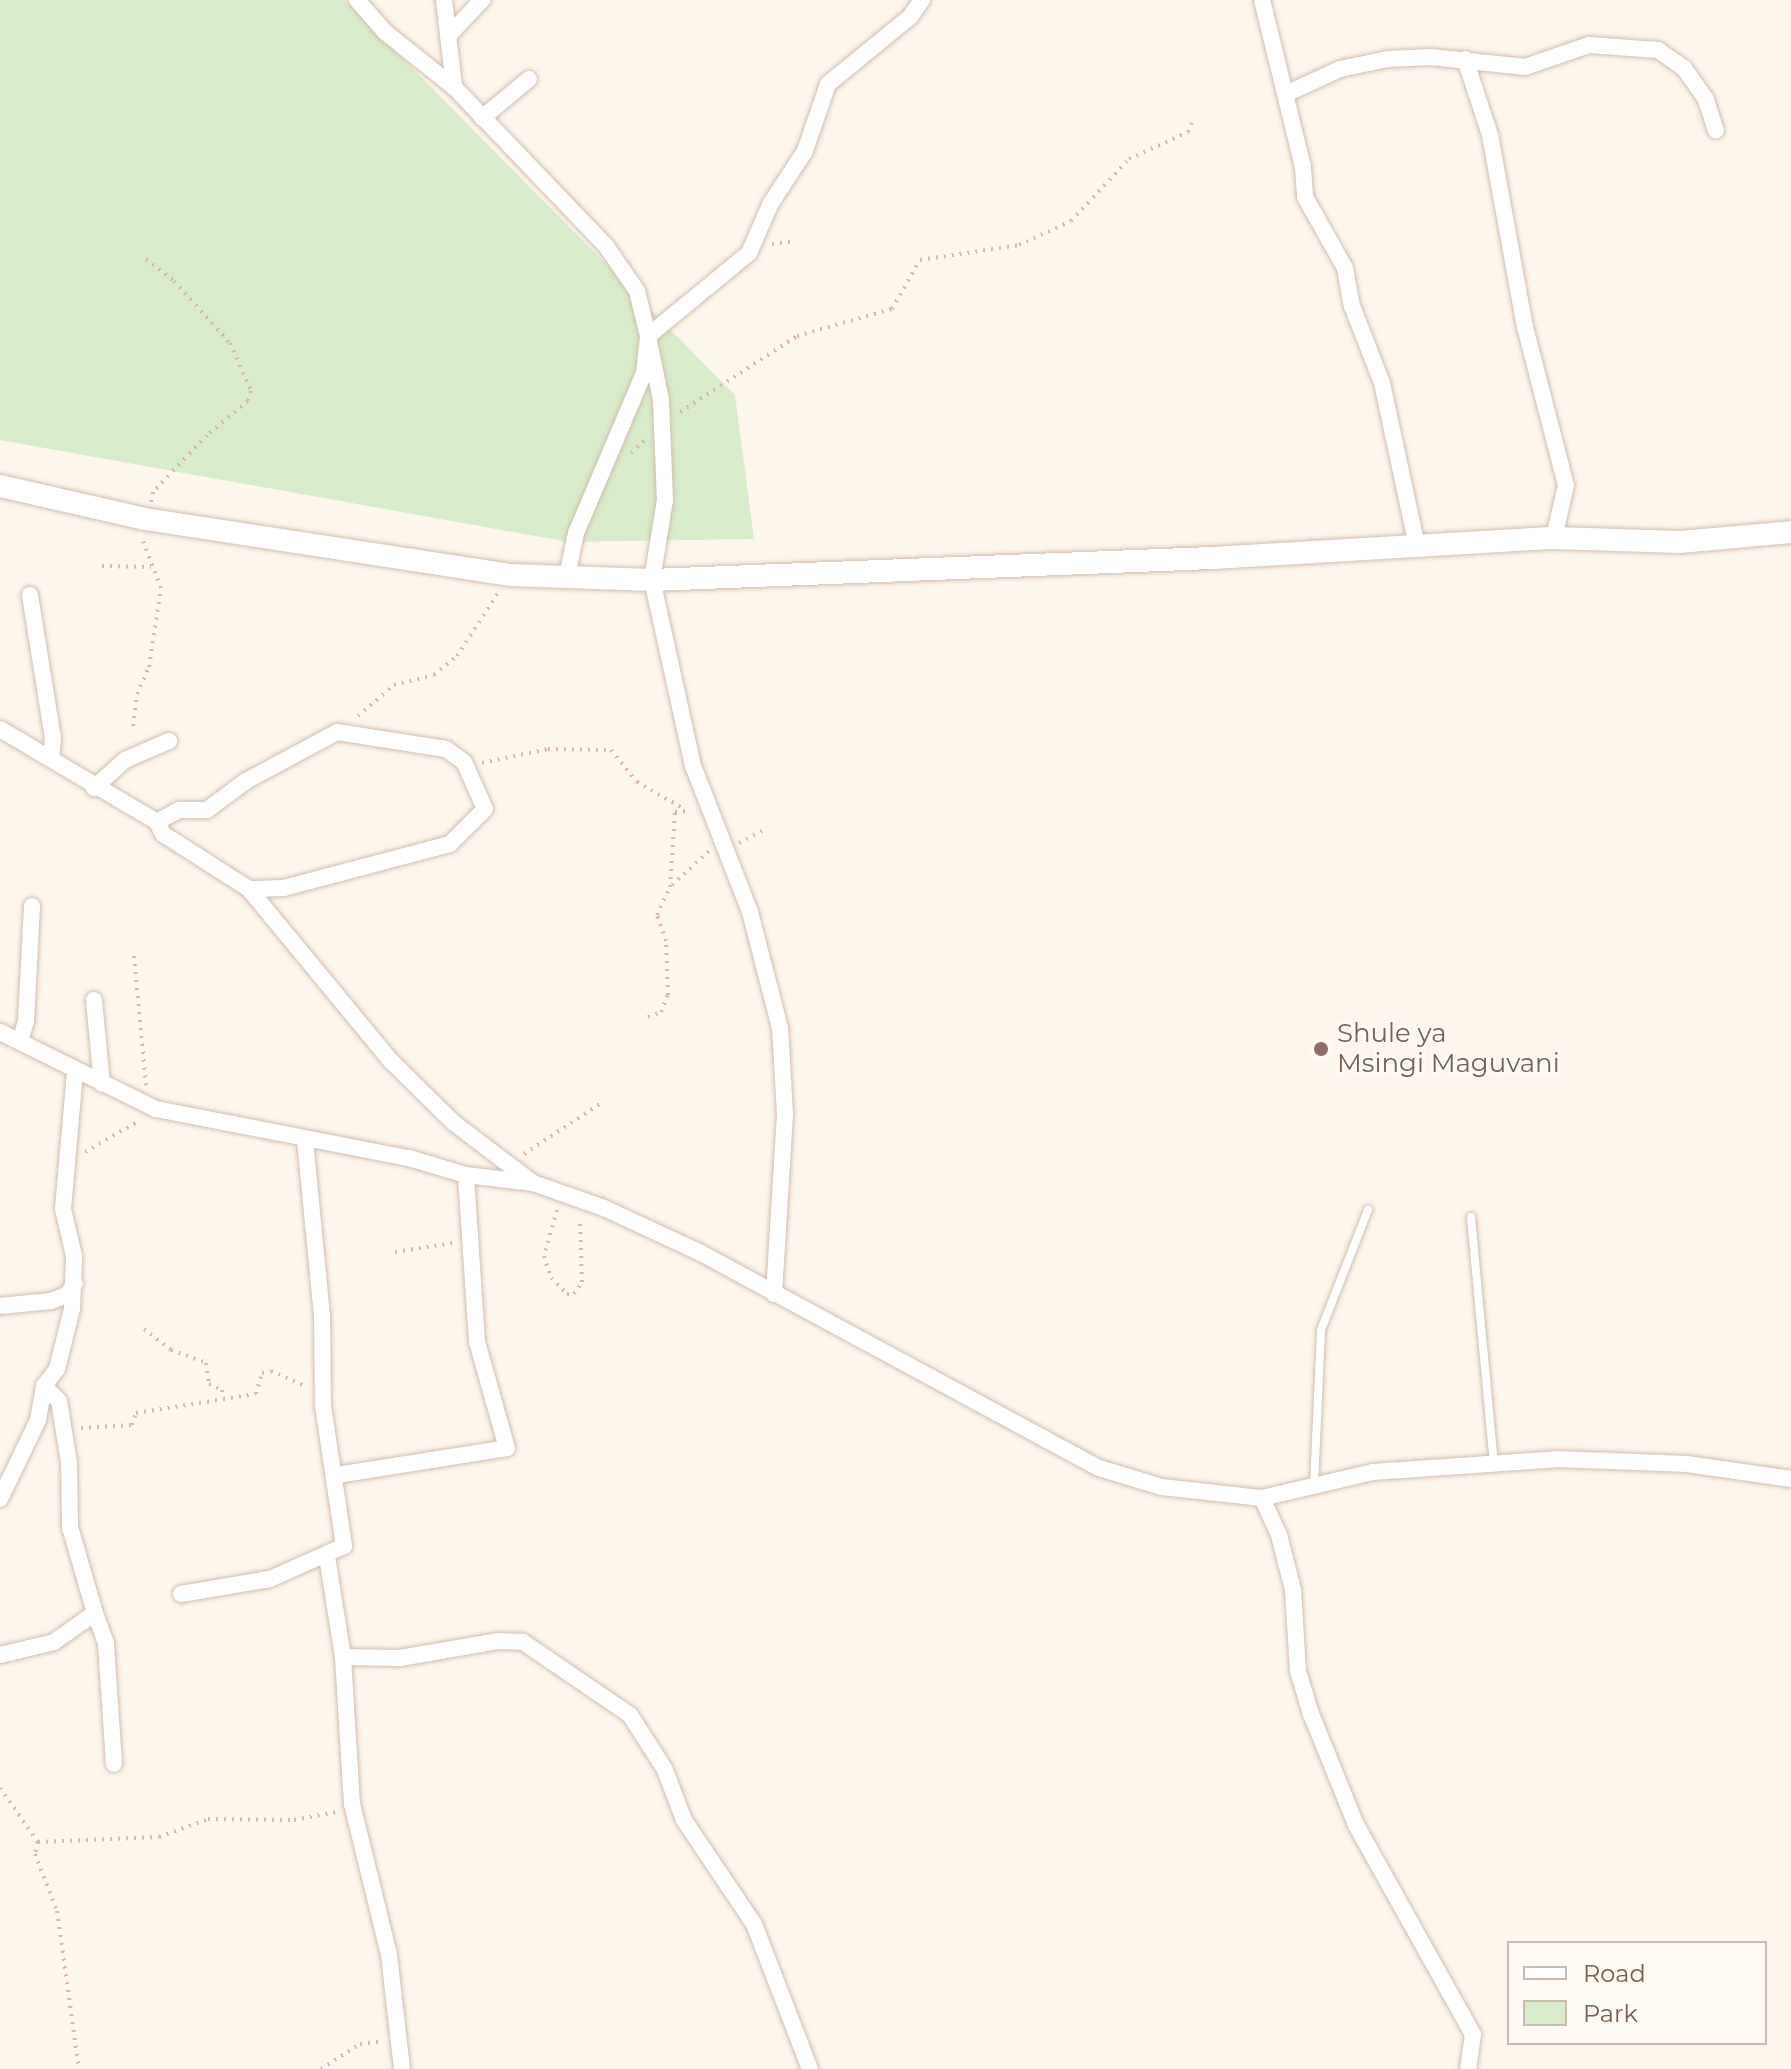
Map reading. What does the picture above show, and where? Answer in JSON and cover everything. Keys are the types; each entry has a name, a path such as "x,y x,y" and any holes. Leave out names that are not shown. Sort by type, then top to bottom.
{"street":[{"path":"357,0 385,32 454,87 606,246 637,291 663,425 665,500 652,580 683,731 709,816 750,912 780,1028 785,1114 774,1294"},
{"path":"444,0 454,87"},
{"path":"448,36 482,0"},
{"path":"567,577 576,533 644,373 648,336 757,242 766,213 805,151 828,84 910,17 922,0"},
{"path":"1262,0 1286,94 1305,197 1345,268 1352,306 1382,383 1417,546"},
{"path":"1286,94 1340,69 1388,59 1465,59 1525,67 1589,45 1658,50 1684,68 1706,100 1716,130"},
{"path":"1465,59 1490,135 1525,327 1566,485 1554,538"},
{"path":"482,118 529,79"},
{"path":"0,486 145,519 510,575 652,580 1554,538 1680,542 1791,532"},
{"path":"30,595 49,707 51,759"},
{"path":"0,729 94,788 157,822 163,834 249,889 378,1048 454,1123 533,1183"},
{"path":"157,822 179,810 207,810 246,781 337,732 446,749 464,762 485,809 450,844 284,888 249,889"},
{"path":"94,788 125,760 169,741"},
{"path":"20,1041 26,1021 32,906"},
{"path":"94,1000 102,1084"},
{"path":"0,1032 150,1106 305,1140 409,1158 466,1175 533,1183 582,1200 675,1240 1099,1468 1162,1487 1262,1498 1373,1472 1557,1459 1687,1464 1791,1479"},
{"path":"0,1499 38,1420 44,1386 57,1369 75,1283 63,1209 75,1071"},
{"path":"181,1594 270,1579 309,1558 327,1557 344,1546 337,1475 322,1386 322,1316 305,1140"},
{"path":"337,1475 507,1448 477,1342 467,1242 466,1175"},
{"path":"0,1306 51,1301 67,1295 75,1283"},
{"path":"44,1386 59,1401 70,1527 106,1644 114,1764"},
{"path":"1262,1498 1279,1535 1293,1590 1298,1671 1311,1714 1356,1825 1473,2034 1468,2069"},
{"path":"327,1557 343,1657 352,1804 389,1955 402,2069"},
{"path":"0,1655 54,1642 95,1613"},
{"path":"343,1657 400,1658 498,1641 523,1642 630,1715 665,1770 684,1820 754,1924 810,2069"}],"lane":[{"path":"1314,1486 1321,1330 1368,1210"},
{"path":"1471,1217 1494,1463"}],"path":[{"path":"602,477 663,425 797,336 892,309 904,295 911,267 920,260 1019,245 1071,221 1129,159 1188,132 1192,123"},
{"path":"757,242 796,241"},
{"path":"133,726 159,612 161,588 142,538 153,492 207,435 248,401 251,391 230,343 174,281 146,259"},
{"path":"102,566 151,567"},
{"path":"337,732 394,685 434,675 457,656 510,575"},
{"path":"464,762 488,763 548,749 611,750 637,782 683,808 709,816"},
{"path":"648,1017 661,1012 668,995 666,941 657,915 670,887 675,812 683,808"},
{"path":"69,1162 150,1106 146,1092 134,956"},
{"path":"514,1169 534,1143 603,1102"},
{"path":"561,1193 544,1256 551,1278 567,1294 574,1294 582,1282 582,1200"},
{"path":"395,1252 467,1242"},
{"path":"144,1329 171,1350 206,1363 209,1384 222,1390 223,1398"},
{"path":"63,1426 132,1425 136,1413 256,1394 262,1373 271,1371 304,1387 322,1386"},
{"path":"0,1788 38,1842 35,1854 57,1911 79,2069"},
{"path":"38,1842 159,1837 208,1819 294,1820 352,1804"},
{"path":"321,2069 360,2044 384,2041 398,2024"}],"green space":[{"path":"0,0 345,0 735,395 754,539 569,542 0,440"}],"place":[{"name":"Shule ya Msingi Maguvani","path":"1321,1049"}]}
